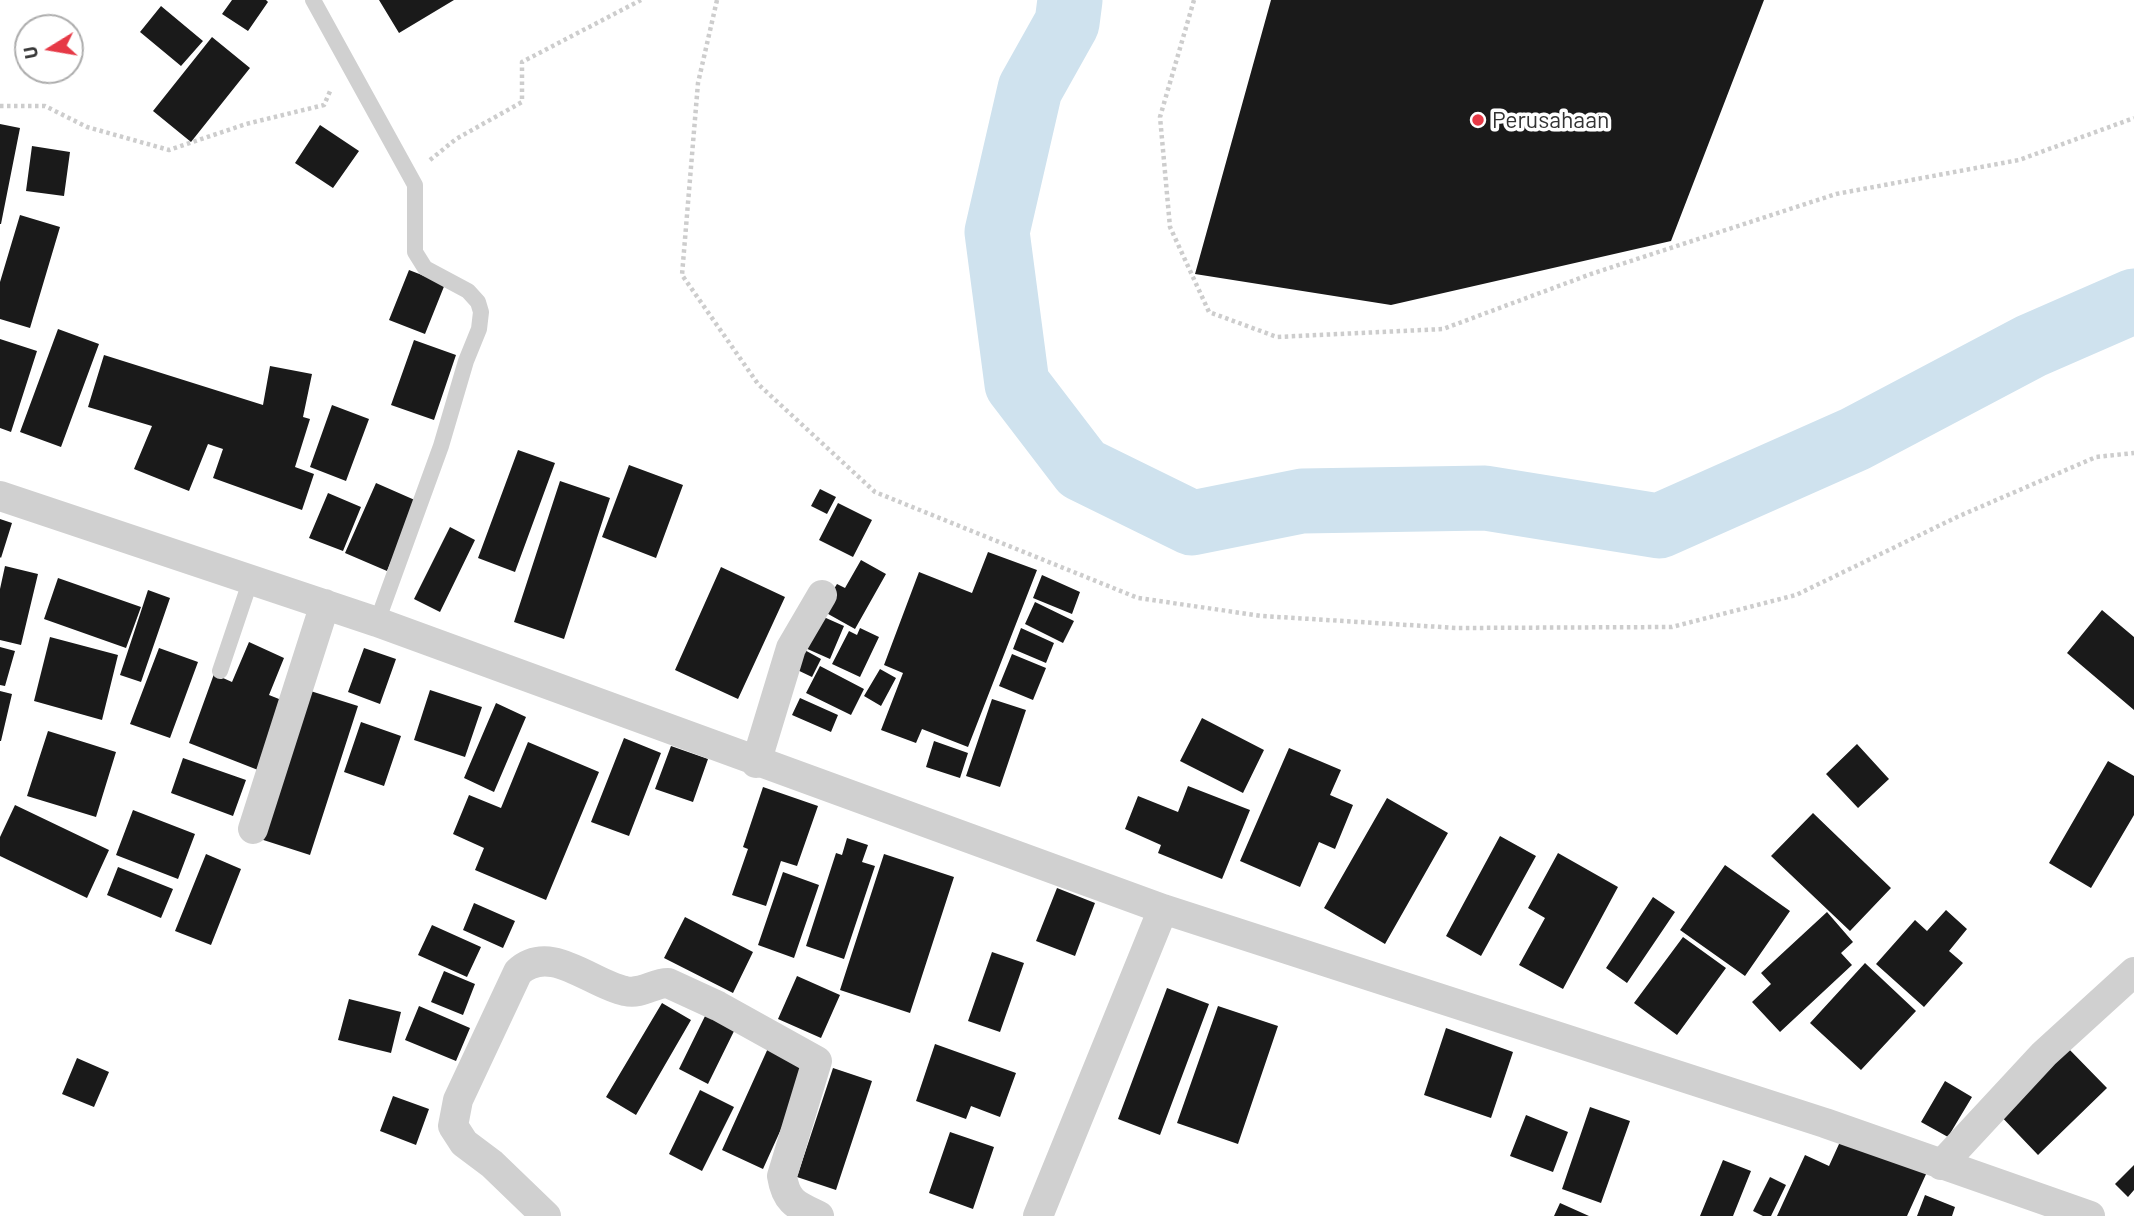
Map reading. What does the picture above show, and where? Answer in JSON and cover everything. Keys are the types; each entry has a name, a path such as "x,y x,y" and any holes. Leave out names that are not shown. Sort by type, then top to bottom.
{"street":[{"path":"0,496 377,622 756,763 1163,909 1825,1123 2090,1216"},
{"path":"756,763 792,648 821,595"},
{"path":"253,829 325,604"},
{"path":"1038,1216 1163,909"},
{"path":"546,1216 492,1164 464,1143 453,1126 458,1100 518,972 528,963 540,960 563,965 625,991 640,992 668,983 718,1006 817,1061 814,1081 782,1176 785,1193 797,1206 819,1216"},
{"path":"1941,1165 2044,1055 2134,972"}],"lane":[{"path":"313,0 411,175 416,197 415,252 425,268 468,291 478,302 481,312 479,329 441,446 377,622"},
{"path":"220,671 251,579"}],"path":[{"path":"411,175 456,139 522,102 522,62 641,0"},
{"path":"717,0 698,83 682,275 758,384 875,492 1138,598 1262,616 1457,628 1672,627 1796,595 1957,517 2096,457 2134,453"},
{"path":"1194,0 1160,117 1170,228 1209,312 1277,337 1443,328 1591,274 1836,194 2019,160 2134,118"},
{"path":"0,106 45,106 88,127 169,150 246,124 324,105 346,60"}],"building":[{"path":"232,0 268,2 248,31 222,14"},
{"path":"379,0 454,0 399,33"},
{"name":"Perusahaan","path":"1271,0 1764,0 1671,241 1391,305 1195,274"},
{"path":"161,6 203,41 181,66 140,32"},
{"path":"212,37 250,68 191,142 153,111"},
{"path":"0,124 20,128 1,224 0,224"},
{"path":"320,125 359,151 333,188 295,163"},
{"path":"32,146 70,152 64,196 26,191"},
{"path":"20,215 60,227 30,328 0,319 0,282"},
{"path":"409,270 445,284 425,334 389,320"},
{"path":"58,329 99,344 61,447 20,432"},
{"path":"0,339 37,351 11,432 0,428"},
{"path":"414,340 456,355 434,420 391,405"},
{"path":"104,355 263,405 270,366 312,374 303,417 310,419 295,467 314,474 302,510 213,478 223,449 208,444 189,491 134,469 152,426 88,407"},
{"path":"332,405 369,419 346,481 310,467"},
{"path":"518,450 555,463 515,572 478,558"},
{"path":"629,465 683,485 656,558 602,537"},
{"path":"560,481 610,498 564,639 514,622"},
{"path":"376,483 417,501 387,571 345,553"},
{"path":"820,489 836,497 827,514 811,506"},
{"path":"328,493 361,507 343,551 309,538"},
{"path":"838,503 872,520 853,557 819,540"},
{"path":"0,519 12,523 1,558 0,557"},
{"path":"450,527 475,540 440,612 414,599"},
{"path":"988,552 1037,570 968,747 922,729 916,743 881,730 903,673 884,665 919,572 972,593"},
{"path":"861,560 886,574 855,629 821,610 837,584 845,588"},
{"path":"5,566 38,574 21,645 0,640 0,589"},
{"path":"721,567 785,597 738,699 675,670"},
{"path":"1042,575 1080,592 1072,614 1033,598"},
{"path":"58,578 141,607 126,648 44,619"},
{"path":"148,590 170,598 141,682 120,675"},
{"path":"1035,602 1074,621 1063,643 1025,624"},
{"path":"2102,610 2134,637 2134,710 2067,653"},
{"path":"817,614 844,626 830,659 803,647"},
{"path":"860,628 879,637 860,677 832,664 849,631 857,635"},
{"path":"1021,628 1054,643 1046,663 1013,649"},
{"path":"50,637 118,655 102,720 34,701"},
{"path":"249,642 284,658 269,695 284,701 258,770 189,743 214,674 232,682"},
{"path":"0,647 15,651 5,686 0,685"},
{"path":"159,648 198,662 170,738 130,724"},
{"path":"364,648 396,659 380,704 348,692"},
{"path":"801,648 821,659 812,677 791,667"},
{"path":"1012,654 1046,668 1033,700 999,686"},
{"path":"820,666 864,689 851,715 806,693"},
{"path":"880,669 896,678 881,706 864,696"},
{"path":"301,688 358,706 310,855 254,837"},
{"path":"430,690 482,707 465,757 414,740"},
{"path":"0,691 12,694 1,741 0,741"},
{"path":"800,698 838,715 831,732 792,715"},
{"path":"992,699 1026,710 1000,787 966,776"},
{"path":"496,703 526,717 494,792 464,778"},
{"path":"1202,718 1264,750 1243,793 1180,761"},
{"path":"361,722 401,736 384,786 344,772"},
{"path":"48,731 116,752 96,817 27,796"},
{"path":"624,738 661,753 629,836 591,822"},
{"path":"934,741 968,753 960,778 926,767"},
{"path":"528,742 599,772 546,900 475,870 484,848 453,834 469,795 501,808"},
{"path":"1857,744 1889,779 1858,808 1826,774"},
{"path":"671,746 708,759 693,802 655,789"},
{"path":"1289,748 1341,770 1330,795 1353,805 1335,849 1319,842 1300,887 1240,861"},
{"path":"183,758 246,780 233,816 171,793"},
{"path":"2108,761 2134,776 2134,815 2091,888 2049,863"},
{"path":"1188,786 1250,810 1222,879 1158,853 1161,845 1125,829 1138,796 1178,812"},
{"path":"763,787 818,806 797,866 781,861 766,906 732,895 748,849 743,847"},
{"path":"1387,798 1448,833 1385,944 1324,908"},
{"path":"15,805 109,850 87,898 0,856 0,837"},
{"path":"133,810 195,834 178,879 116,855"},
{"path":"1813,813 1891,888 1850,931 1771,856"},
{"path":"1500,836 1536,856 1481,956 1446,936"},
{"path":"847,838 868,845 862,862 875,866 844,959 806,946 836,853 842,855"},
{"path":"1558,853 1618,887 1563,989 1519,965 1545,918 1528,908"},
{"path":"206,854 241,869 211,945 175,931"},
{"path":"884,854 954,877 910,1013 840,990"},
{"path":"1725,865 1790,911 1745,976 1680,930"},
{"path":"118,867 173,889 161,918 107,895"},
{"path":"783,872 819,885 794,958 758,945"},
{"path":"1057,888 1095,903 1075,956 1036,941"},
{"path":"1653,897 1675,912 1627,983 1606,968"},
{"path":"474,903 515,921 503,948 463,930"},
{"path":"1946,910 1967,929 1949,951 1963,963 1924,1007 1876,964 1915,920 1927,931"},
{"path":"1827,912 1853,942 1841,953 1852,965 1780,1032 1752,1002 1771,984 1761,973"},
{"path":"685,917 753,952 733,993 664,958"},
{"path":"432,925 481,947 467,977 418,955"},
{"path":"1683,937 1726,968 1677,1035 1634,1003"},
{"path":"992,952 1024,963 1000,1032 968,1021"},
{"path":"1865,963 1916,1011 1861,1070 1810,1023"},
{"path":"444,971 475,984 463,1015 431,1002"},
{"path":"797,976 840,995 821,1038 778,1019"},
{"path":"1167,988 1209,1004 1160,1135 1118,1119"},
{"path":"349,999 401,1012 391,1053 338,1040"},
{"path":"662,1003 691,1020 636,1115 606,1097"},
{"path":"419,1006 470,1028 456,1061 405,1040"},
{"path":"1218,1006 1278,1026 1238,1144 1177,1123"},
{"path":"708,1010 737,1025 708,1084 679,1069"},
{"path":"1446,1028 1513,1052 1491,1118 1424,1095"},
{"path":"935,1044 1016,1073 1000,1117 971,1106 966,1119 916,1101"},
{"path":"2065,1045 2107,1088 2038,1155 1996,1111"},
{"path":"769,1046 810,1065 763,1169 722,1150"},
{"path":"77,1058 109,1072 94,1107 62,1094"},
{"path":"833,1068 872,1081 836,1190 797,1177"},
{"path":"1945,1081 1972,1097 1948,1137 1921,1122"},
{"path":"700,1090 734,1107 702,1171 669,1154"},
{"path":"393,1096 429,1109 416,1145 380,1131"},
{"path":"1590,1107 1630,1121 1601,1203 1562,1189"},
{"path":"1526,1115 1568,1132 1553,1172 1510,1156"},
{"path":"950,1132 994,1147 973,1209 929,1193"},
{"path":"1844,1133 1927,1172 1907,1216 1777,1216 1805,1155 1829,1166"},
{"path":"1723,1160 1751,1171 1733,1216 1700,1216"},
{"path":"2134,1165 2134,1190 2128,1197 2115,1184"},
{"path":"1770,1177 1786,1185 1771,1216 1763,1216 1753,1211"},
{"path":"1925,1195 1955,1207 1952,1216 1917,1216"},
{"path":"1560,1203 1589,1216 1554,1216"}],"waterway":[{"path":"1070,0 1067,23 1030,89 997,232 1017,384 1082,469 1192,523 1302,501 1485,498 1659,526 1855,439 2031,346 2134,301"}],"place":[{"name":"Perusahaan","path":"1478,120"}]}
